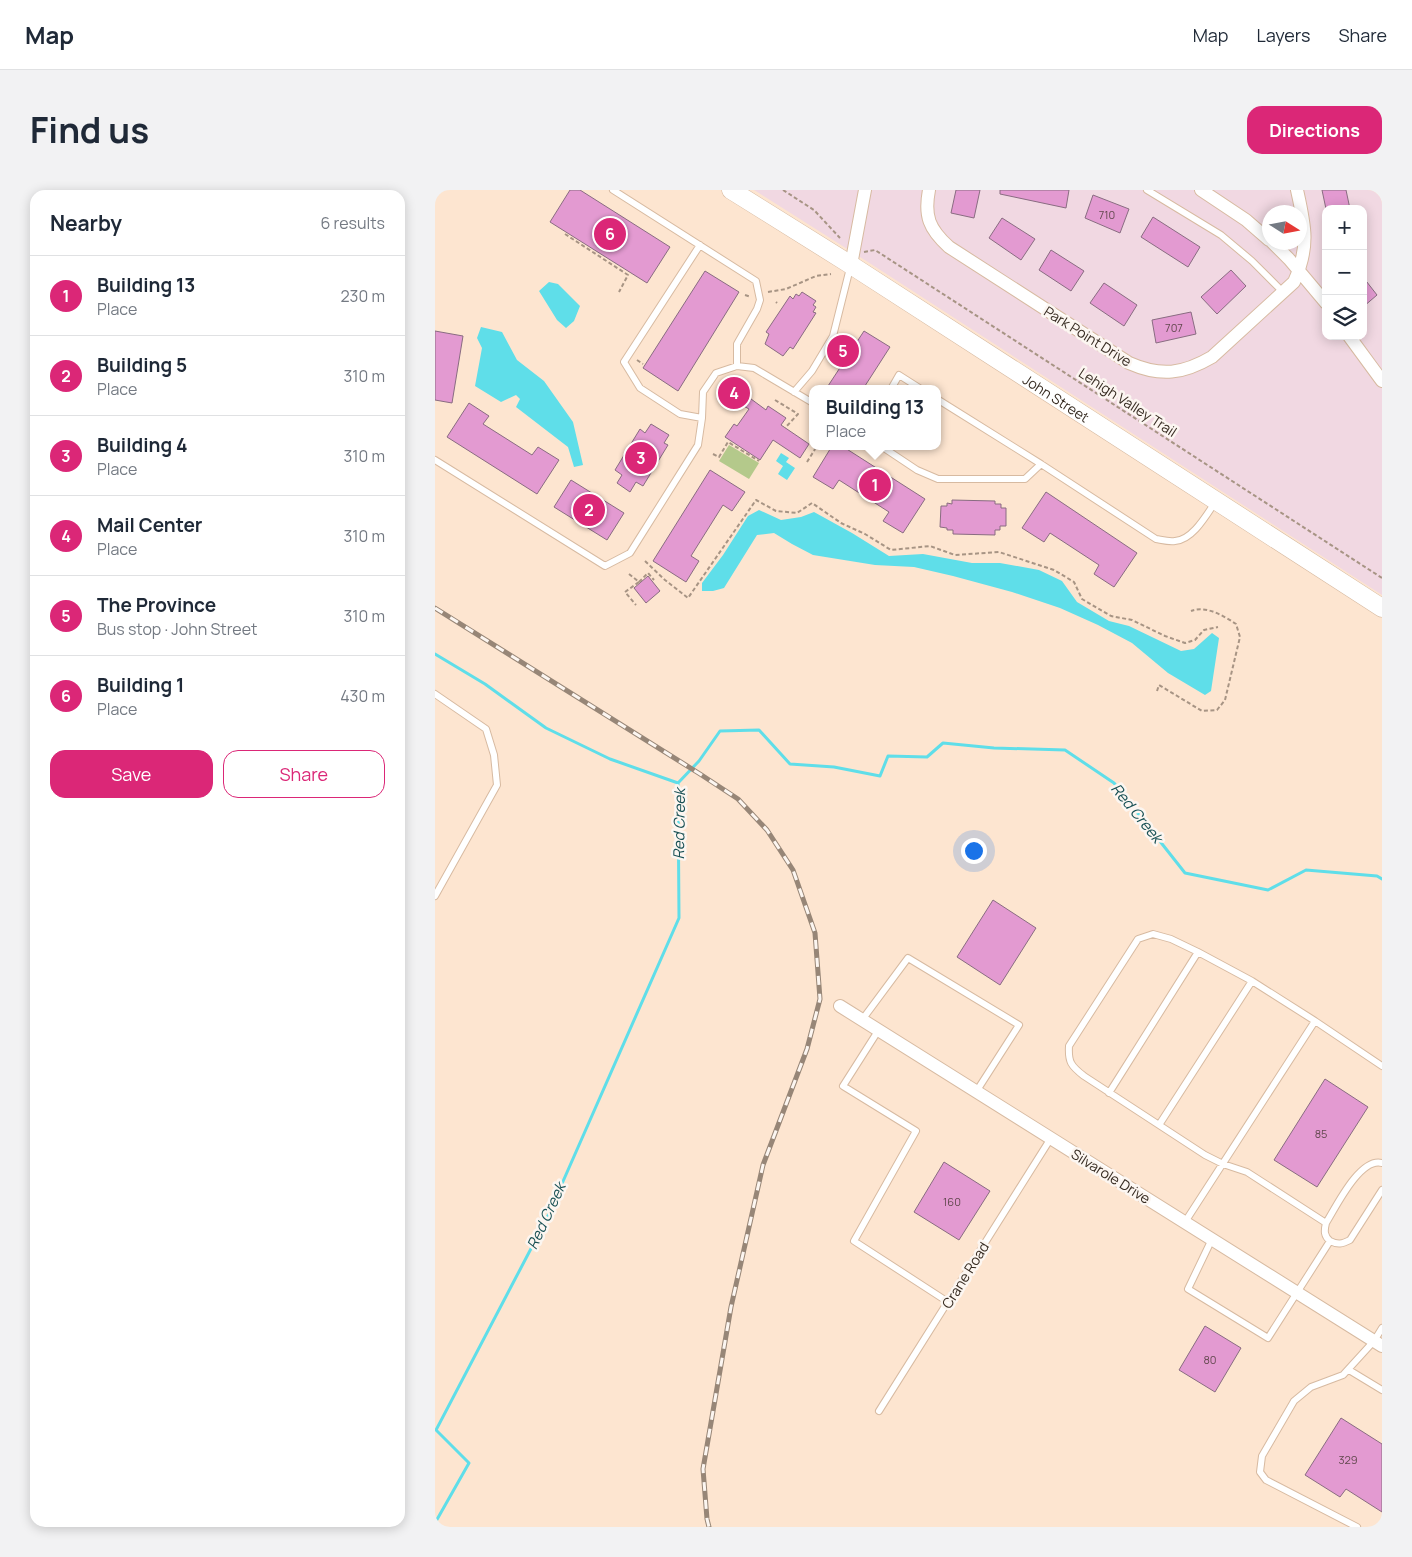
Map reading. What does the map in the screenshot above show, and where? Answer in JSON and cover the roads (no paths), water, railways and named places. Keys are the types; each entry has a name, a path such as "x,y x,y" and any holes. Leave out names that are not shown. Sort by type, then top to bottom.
{"street":[{"name":"John Street","path":"731,190 851,265 1382,608"},
{"path":"851,265 865,190"},
{"name":"Park Point Drive","path":"929,190 927,211 930,224 937,236 949,247 1129,363 1144,370 1163,373 1180,372 1198,366 1212,357 1294,282 1299,271 1305,236 1297,190"},
{"path":"1201,190 1246,220 1262,234"},
{"path":"1279,250 1322,298"},
{"path":"1352,340 1382,381"},
{"name":"Silvarole Drive","path":"840,1006 1378,1344"}],"lane":[{"path":"613,190 756,281 761,300 737,344 737,366"},
{"path":"1147,190 1221,235 1252,261 1283,292"},
{"path":"700,245 624,362 640,388 680,414 702,418"},
{"path":"794,392 811,371 833,336 851,265"},
{"path":"435,460 605,566 630,552 698,445 703,392 716,373 737,366 749,367 761,371 809,401"},
{"path":"893,385 899,375 915,385"},
{"path":"941,402 1156,539 1176,542 1183,539 1200,526 1216,501"},
{"path":"887,450 917,470 938,479 1025,479 1041,464"},
{"path":"435,694 486,729 495,755 497,785 435,896"},
{"path":"1326,1223 1247,1172 1223,1164 1205,1155 1109,1093 1074,1068 1068,1058 1069,1046 1138,938 1153,934 1171,939 1252,981 1382,1066"},
{"path":"1109,1093 1198,952"},
{"path":"862,1020 908,958 1019,1025 977,1092"},
{"path":"1159,1125 1252,981"},
{"path":"1185,1222 1315,1021"},
{"path":"878,1031 843,1086 916,1131 854,1241 948,1302"},
{"name":"Crane Road","path":"879,1411 1051,1138"},
{"path":"1382,1163 1377,1162 1367,1166 1355,1178 1326,1223 1324,1231 1326,1238 1336,1244 1343,1244 1350,1240 1382,1190"},
{"path":"1212,1240 1188,1289 1268,1338 1331,1242"},
{"path":"1357,1527 1266,1480 1260,1472 1262,1456 1294,1401 1311,1387 1335,1378 1349,1370 1378,1344 1382,1328"},
{"path":"1349,1370 1382,1390"}],"water":[{"path":"549,282 558,284 580,306 574,321 566,328 557,320 539,291"},
{"path":"481,327 502,332 517,360 544,381 573,422 583,465 574,467 568,447 516,407 520,399 516,395 501,402 475,386 482,348 477,338"},
{"path":"781,453 789,458 786,462 795,468 787,480 778,474 783,466 776,461"},
{"path":"759,510 781,520 801,517 814,512 889,556 923,554 972,563 1000,563 1039,570 1062,581 1077,602 1109,621 1129,626 1181,651 1194,649 1212,633 1219,638 1211,691 1205,695 1168,673 1132,643 1060,608 1012,592 914,567 875,565 813,555 774,533 757,535 724,588 702,591 702,583 748,516"}],"waterway":[{"path":"435,654 485,684 546,728 610,759 678,783"},
{"name":"Red Creek","path":"435,1523 469,1463 436,1430 546,1220 679,918 678,783 699,761 720,731 759,730 790,764 834,767 880,776 888,756 927,757 943,743 994,748 1065,750 1114,783 1185,873 1268,890 1306,870 1377,876 1382,879"}],"railway":[{"path":"435,608 738,799 767,830 793,870 815,933 820,999 807,1049 763,1165 731,1307 703,1469 709,1527"}],"place":[{"name":"Building 1","path":"610,234"},
{"name":"The Province","path":"843,351"},
{"name":"Mail Center","path":"734,393"},
{"name":"Building 4","path":"641,458"},
{"name":"Building 13","path":"875,485"},
{"name":"Building 5","path":"589,510"}]}
